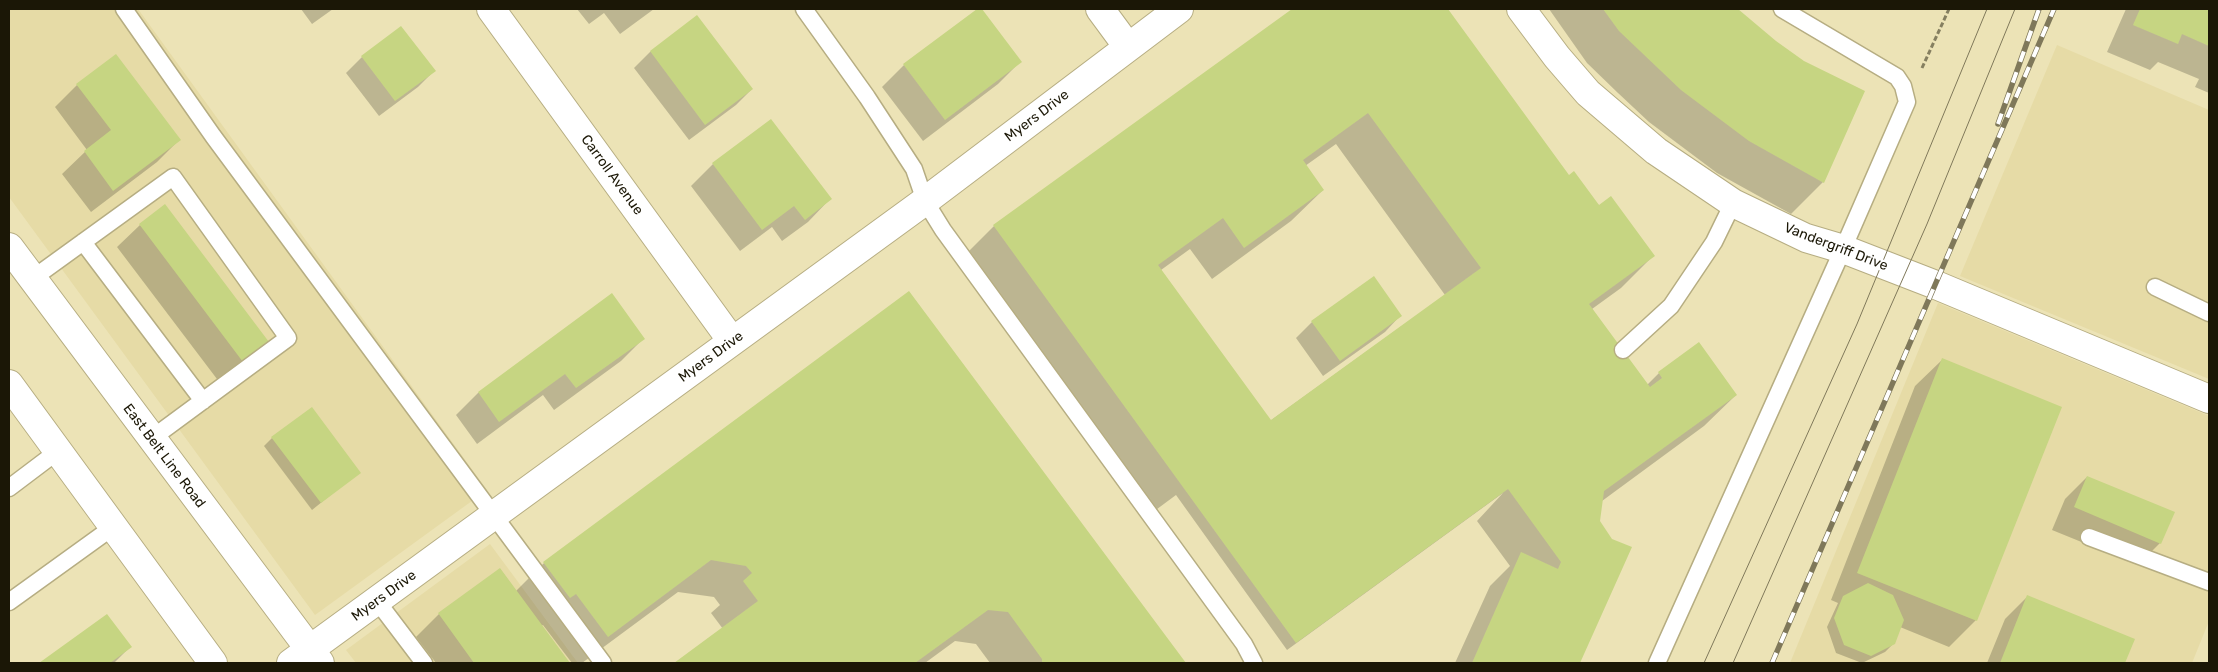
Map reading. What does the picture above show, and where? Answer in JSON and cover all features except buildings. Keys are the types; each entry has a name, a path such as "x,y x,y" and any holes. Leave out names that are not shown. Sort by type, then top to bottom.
{"street":[{"name":"Carroll Avenue","path":"491,9 732,341"},
{"path":"1100,9 1128,47"},
{"name":"Myers Drive","path":"307,659 378,601 925,201 1179,9"},
{"name":"Vandergriff Drive","path":"1521,9 1557,57 1588,93 1656,151 1733,203 1806,238 1843,249 1936,285 2209,399"},
{"name":"East Belt Line Road","path":"9,247 151,439 307,659"},
{"path":"9,384 213,663"}],"lane":[{"path":"124,9 213,136 603,663"},
{"path":"804,9 867,97 914,169 925,201 943,230 1244,644 1254,663"},
{"path":"1657,663 1907,102 1903,86 1897,76 1782,9"},
{"path":"32,279 173,177 288,338 151,439"},
{"path":"1623,350 1671,306 1714,242 1733,203"},
{"path":"83,242 203,401"},
{"path":"2156,288 2209,313"},
{"path":"9,488 58,452"},
{"path":"9,602 113,527"},
{"path":"2089,537 2209,582"},
{"path":"378,601 424,663"}],"path":[{"path":"1907,102 1949,9"}],"shaded area":[{"path":"9,9 138,9 487,490 315,615 9,197"},
{"path":"2057,45 2209,110 2209,379 1960,276"},
{"path":"1938,303 2209,416 2209,621 2192,663 1790,663"},
{"path":"490,544 578,663 356,663 346,650"}],"tram line":[{"path":"1704,663 1857,324 1987,9"},
{"path":"1733,663 1927,224 2015,9"}],"railway":[{"path":"1998,124 2039,9"},
{"path":"1772,663 2054,9"}]}
